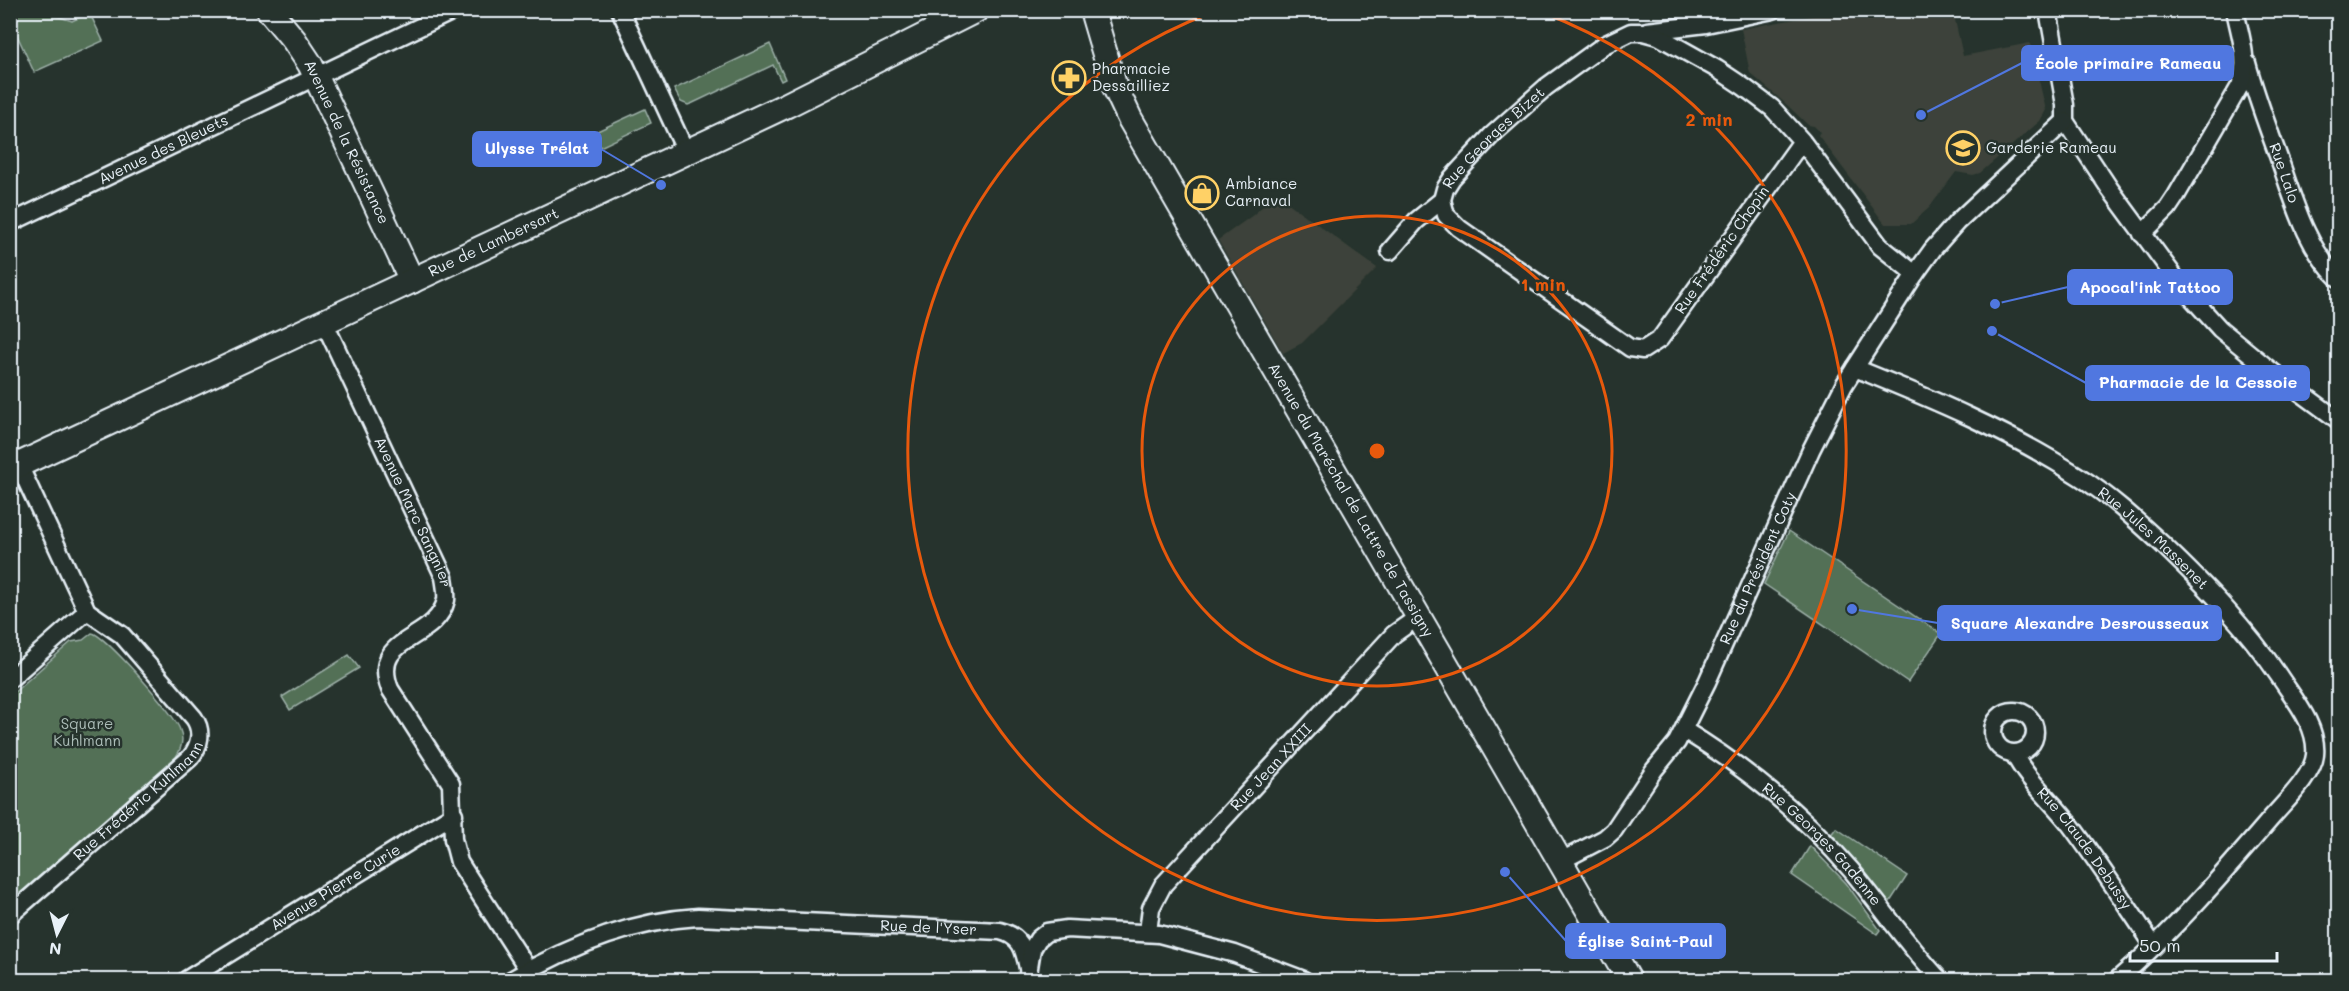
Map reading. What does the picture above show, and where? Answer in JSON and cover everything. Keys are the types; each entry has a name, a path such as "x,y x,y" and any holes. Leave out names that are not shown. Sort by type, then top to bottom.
{"main road":[{"name":"Avenue de la Résistance","path":"269,10 300,50 317,77 412,280"},
{"name":"Rue de Lambersart","path":"15,467 787,105 976,10"},
{"name":"Avenue du Maréchal de Lattre de Tassigny","path":"1092,10 1114,85 1130,119 1629,981"}],"street":[{"name":"Avenue des Bleuets","path":"10,224 455,10"},
{"path":"620,10 686,152"},
{"name":"Rue Georges Bizet","path":"1636,350 1459,228 1446,215 1442,201 1445,189 1452,178 1492,135 1531,99 1619,36 1631,32 1643,32 1773,10"},
{"path":"2048,10 2065,105 2065,121 2142,234 2182,287 2220,329 2270,370 2338,420"},
{"name":"Rue Lalo","path":"2235,10 2254,90 2304,228 2321,260 2338,278"},
{"path":"1643,32 1659,36 1744,87 1772,108 1802,141 1880,246 1915,274"},
{"name":"Rue Lalo","path":"2142,234 2168,208 2197,163 2240,86 2244,75 2245,58"},
{"name":"Rue du Président Coty","path":"1559,862 1605,838 1614,830 1654,770 1677,742 1811,450 1855,368 1915,274 1957,222 2065,121"},
{"name":"Rue Frédéric Chopin","path":"1636,350 1648,348 1660,339 1802,141"},
{"path":"1390,251 1416,221 1442,201"},
{"name":"Avenue Marc Sangnier","path":"324,322 444,577 446,599 442,609 424,629 387,657 384,668 385,678 451,784 454,814 453,840 459,862 529,971"},
{"name":"Rue Jules Massenet","path":"1855,368 1995,428 2057,463 2107,496 2138,521 2197,577 2246,632 2272,666 2307,720 2313,734 2315,755 2308,773 2256,837 2181,919 2117,981"},
{"path":"10,679 87,611 15,467"},
{"name":"Rue Frédéric Kuhlmann","path":"10,915 190,758 195,752 200,736 198,723 194,717 132,645 113,628 87,611"},
{"name":"Rue Jean XXIII","path":"1148,932 1151,908 1163,885 1394,634 1418,617"},
{"name":"Rue Georges Gadenne","path":"1684,730 1754,777 1823,839 1940,981"},
{"name":"Rue Claude Debussy","path":"2014,754 2021,768 2085,844 2154,946"},
{"name":"Avenue Pierre Curie","path":"186,981 454,814"},
{"name":"Rue de l'Yser","path":"512,981 567,952 613,933 667,920 698,917 1000,931 1010,933 1021,943 1028,974"},
{"name":"Rue de l'Yser","path":"1028,974 1032,949 1038,939 1047,932 1067,929 1148,932 1235,954 1304,981"}],"shaded area":[{"path":"1838,11 1953,11 1963,56 2030,43 2046,110 2040,121 1980,173 1973,175 1956,172 1929,208 1911,224 1885,224 1818,135 1820,132 1814,126 1808,125 1750,73 1741,29"},
{"path":"1276,194 1377,268 1302,343 1283,353 1218,240 1253,215"}],"green space":[{"path":"11,10 41,11 72,21 83,16 92,18 103,41 34,72 11,22"},
{"path":"770,44 785,79 781,81 773,65 693,103 688,105 681,102 674,89"},
{"path":"645,109 651,123 560,166 554,151"},
{"path":"1789,531 1941,634 1908,682 1764,584"},
{"name":"Square Kuhlmann","path":"92,633 110,646 154,693 180,730 181,747 176,757 11,901 11,695 71,642 83,640"},
{"path":"349,655 359,668 290,710 282,697"},
{"path":"1836,828 1907,876 1888,905 1830,836"},
{"path":"1810,846 1846,883 1880,930 1877,934 1792,875"}],"place":[{"name":"Pharmacie Dessailliez","path":"1069,78"},
{"name":"École primaire Rameau","path":"1921,115"},
{"name":"Garderie Rameau","path":"1963,148"},
{"name":"Ulysse Trélat","path":"661,185"},
{"name":"Ambiance Carnaval","path":"1202,193"},
{"name":"Apocal'ink Tattoo","path":"1995,304"},
{"name":"Pharmacie de la Cessoie","path":"1992,331"},
{"name":"Square Alexandre Desrousseaux","path":"1852,609"},
{"name":"Église Saint-Paul","path":"1505,872"}]}
